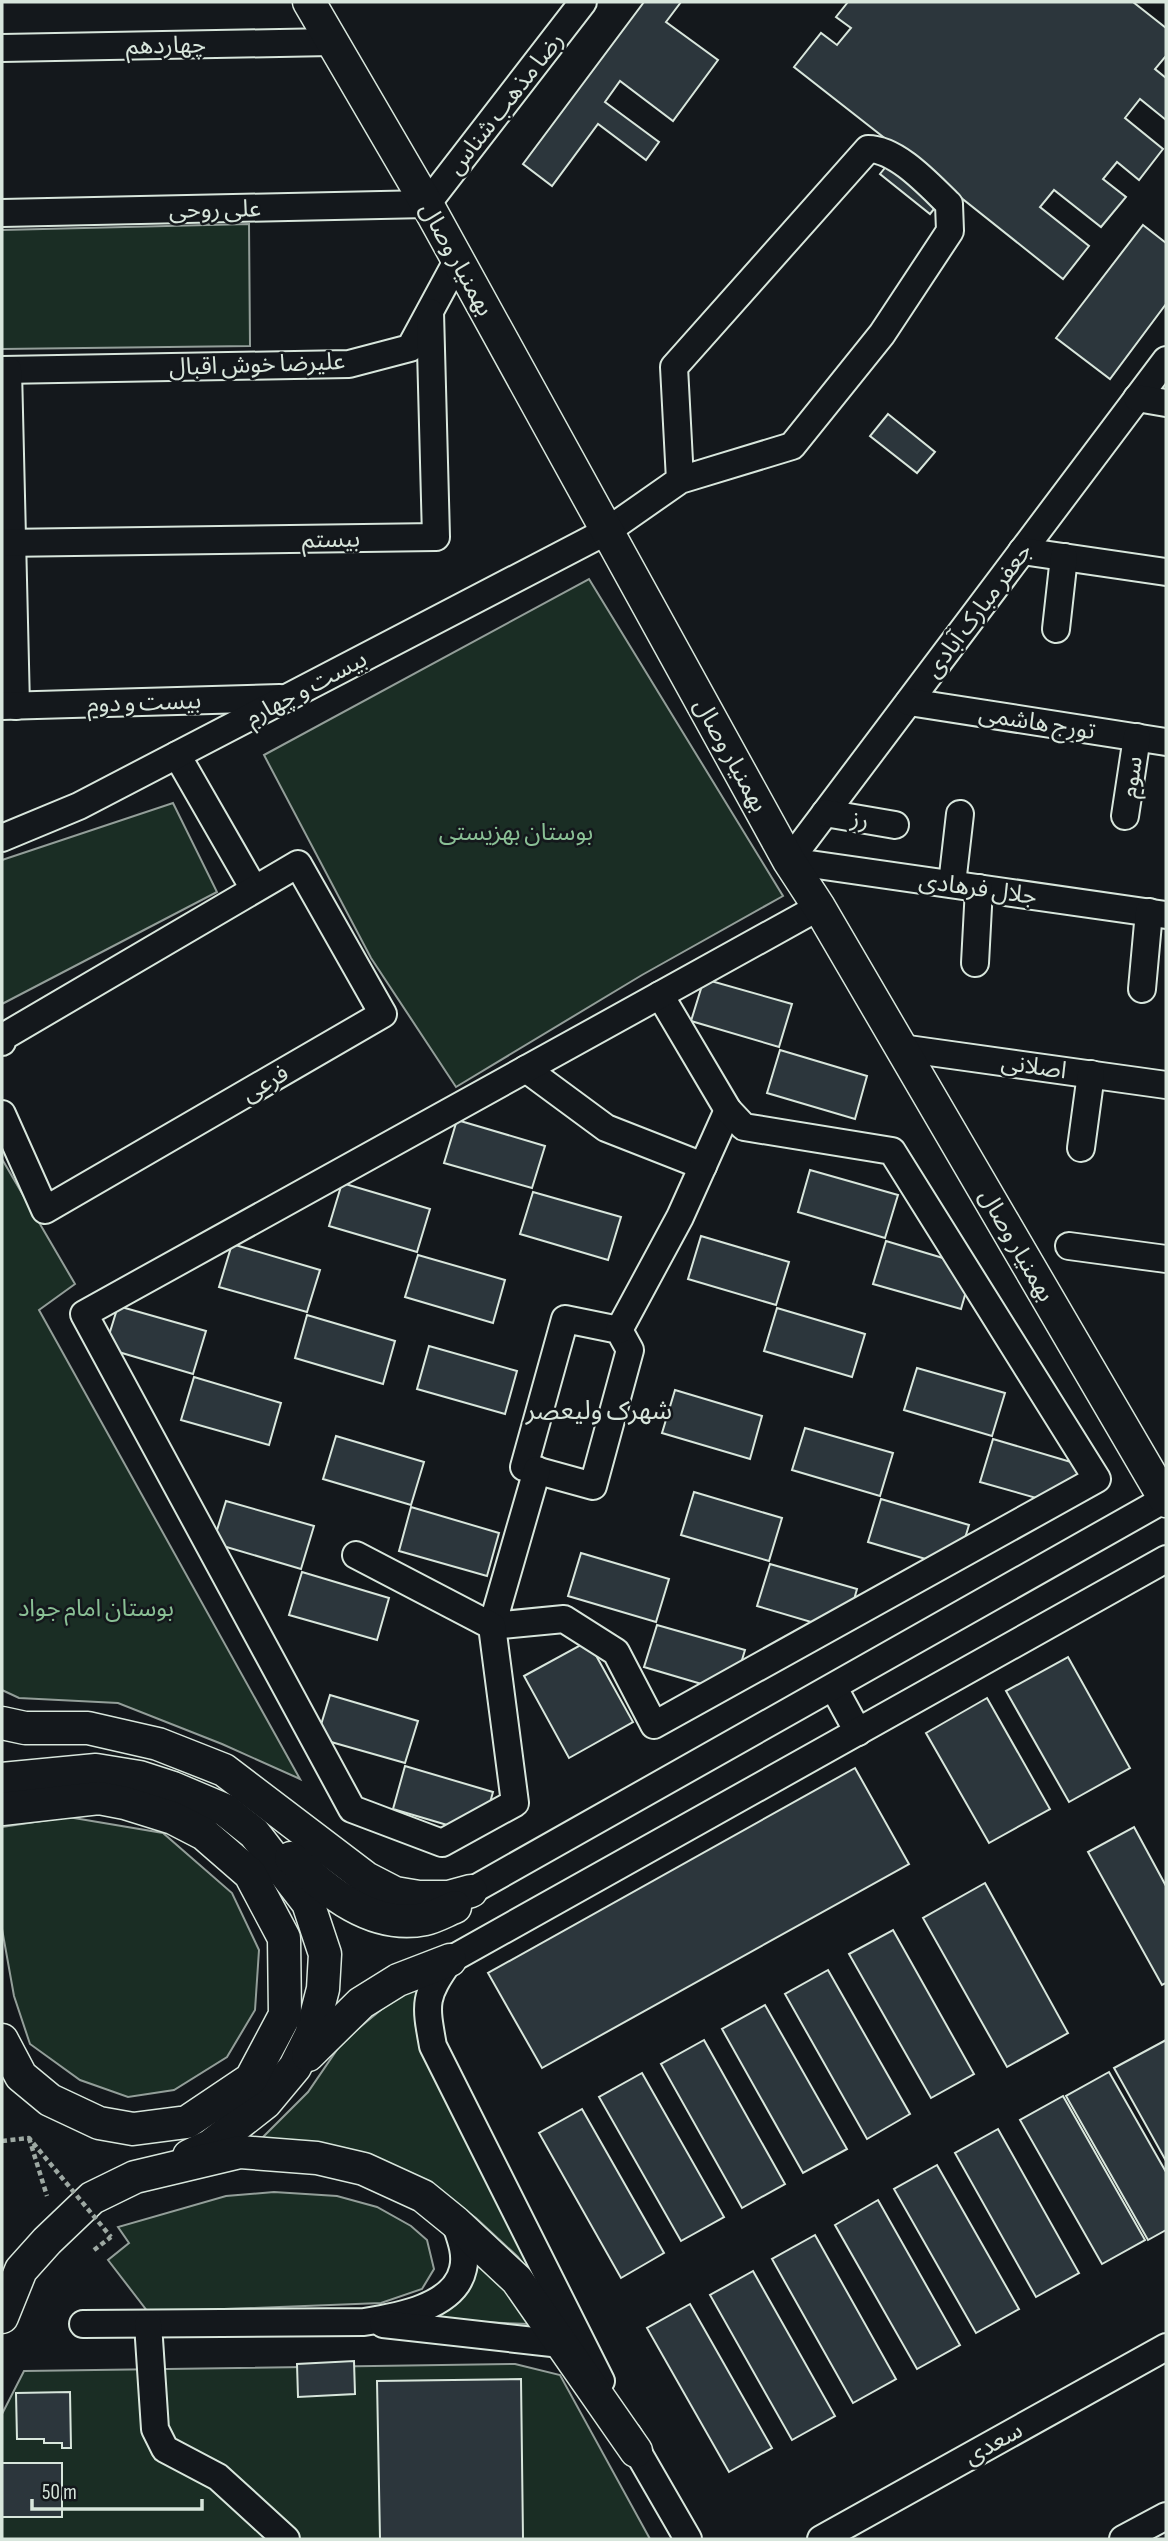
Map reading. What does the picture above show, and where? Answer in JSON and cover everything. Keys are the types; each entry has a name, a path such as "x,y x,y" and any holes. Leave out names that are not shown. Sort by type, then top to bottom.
{"main road":[{"name":"بهمنیار وصال","path":"309,2 427,204 789,861 819,907 1166,1500"},
{"path":"2,1723 25,1728 88,1728 158,1744 224,1770 366,1878 395,1892 419,1897 449,1897 471,1891"},
{"path":"2,1779 96,1770 139,1777 225,1810 355,1908 389,1920 425,1919 456,1907 471,1891"},
{"path":"2,1809 99,1798 125,1802 173,1818 204,1834 250,1874 284,1938 285,2015 251,2079 187,2122 133,2129 99,2123 50,2100 21,2076 2,2040"},
{"path":"163,2169 210,2146 265,2103 295,2067 311,2035 323,1989 325,1954 308,1903 279,1862 249,1829"},
{"path":"287,2076 361,2003 398,1980 450,1960"},
{"path":"2,2317 21,2270 92,2198 135,2177 240,2152 317,2158 364,2169 423,2196 455,2222 517,2280 636,2451"}],"street":[{"name":"رضا مذهب شناس","path":"427,204 583,2"},
{"name":"چهاردهم","path":"2,48 331,42"},
{"name":"بیست و چهارم","path":"2,838 79,806 607,531 680,480 792,446 883,334 950,231 949,204 921,178 880,149 868,149 674,367 680,480"},
{"name":"علی روحی","path":"2,213 427,204"},
{"name":"علیرضا خوش اقبال","path":"5,370 349,364 410,348 457,261"},
{"name":"بیستم","path":"7,543 436,537 430,312"},
{"name":"جعفر مبارک آبادی","path":"789,861 1166,360"},
{"path":"5,370 9,706"},
{"path":"1137,398 1166,402"},
{"path":"1022,551 1166,572"},
{"path":"1056,629 1064,557"},
{"name":"بیست و دوم","path":"9,706 286,698"},
{"name":"تورج هاشمی","path":"909,702 1166,742"},
{"name":"سوم","path":"1125,816 1137,737"},
{"path":"177,755 254,889"},
{"name":"رز","path":"825,813 895,825"},
{"path":"953,884 960,814"},
{"name":"جلال فرهادی","path":"789,861 1157,914"},
{"name":"فرعی","path":"2,1042 3,1037 298,863 383,1014 45,1210 2,1114"},
{"path":"975,963 979,888"},
{"path":"537,1470 492,1626 515,1802 442,1843 352,1809 84,1314 819,907"},
{"path":"1142,989 1157,914"},
{"path":"356,1555 492,1626 564,1619 616,1652 654,1725 1097,1479 892,1152 744,1127 728,1110 660,995"},
{"name":"اصلانی","path":"901,1048 1166,1085"},
{"path":"526,1069 606,1128 703,1166"},
{"path":"1082,1148 1091,1074"},
{"path":"619,1330 680,1217 728,1110"},
{"path":"1069,1246 1166,1259"},
{"path":"565,1319 619,1330 630,1350 593,1486 524,1467 565,1319"},
{"path":"471,1891 1166,1500"},
{"path":"688,2539 636,2451 433,2046 428,2003 431,1987 450,1960 1166,1559"},
{"path":"834,1688 858,1731"},
{"path":"364,2322 399,2317 432,2304 457,2287 464,2268 464,2251 455,2222"},
{"path":"83,2324 364,2322 561,2344"},
{"path":"148,2324 155,2429 165,2449 218,2477 286,2539"},
{"name":"سعدی","path":"821,2539 1166,2347"},
{"path":"1123,2539 1166,2516"}],"path":[{"path":"2,2141 29,2138"},
{"path":"29,2138 47,2196"},
{"path":"29,2138 111,2237 94,2250"}],"green space":[{"path":"249,224 250,346 2,349 2,230"},
{"name":"بوستان بهزیستی","path":"589,579 783,896 642,975 456,1087 371,958 264,755"},
{"path":"173,803 217,892 2,1004 2,860"},
{"name":"بوستان امام جواد","path":"2,1159 75,1284 39,1310 300,1779 222,1744 118,1703 19,1698 2,1690"},
{"path":"68,1817 163,1833 232,1893 259,1950 255,2010 227,2057 174,2090 128,2097 80,2080 30,2044 14,1996 2,1929 2,1827"},
{"path":"421,1985 415,2022 426,2059 557,2311 518,2257 476,2218 439,2191 298,2141 262,2138 308,2092 343,2041 393,2000"},
{"path":"274,2192 337,2196 377,2207 411,2226 427,2240 434,2269 422,2289 381,2303 148,2312 108,2260 129,2243 118,2227 226,2196"},
{"path":"479,2259 495,2273 529,2324 430,2320 464,2297"},
{"path":"515,2364 560,2375 650,2539 2,2539 2,2414 24,2371"}],"building":[{"path":"644,2 681,2 666,22 718,60 673,121 620,81 605,102 659,142 646,160 598,124 552,186 523,164"},
{"path":"848,2 1133,2 1166,28 1166,56 1155,69 1166,78 1166,120 1140,99 1125,118 1163,149 1139,180 1117,162 1103,179 1126,197 1101,227 1054,190 1040,207 1089,246 1063,279 930,173 943,198 930,214 880,174 892,159 919,165 794,67 821,33 837,45 851,28 836,17"},
{"path":"1143,225 1166,243 1166,304 1110,379 1056,338"},
{"path":"888,414 935,452 917,473 870,436"},
{"path":"704,979 792,1004 779,1047 691,1021"},
{"path":"780,1050 867,1076 855,1119 767,1093"},
{"path":"457,1120 545,1146 532,1188 444,1163"},
{"path":"810,1170 898,1195 885,1238 798,1212"},
{"path":"342,1183 430,1209 417,1252 329,1226"},
{"path":"533,1192 621,1217 608,1260 520,1234"},
{"path":"701,1236 789,1262 776,1305 688,1279"},
{"path":"886,1241 973,1267 961,1309 873,1284"},
{"path":"232,1244 320,1270 307,1312 219,1287"},
{"path":"418,1255 505,1280 493,1323 405,1297"},
{"path":"118,1306 206,1331 193,1374 105,1348"},
{"path":"777,1308 865,1334 852,1377 764,1351"},
{"path":"307,1315 395,1341 383,1384 295,1358"},
{"path":"429,1346 517,1371 505,1414 417,1389"},
{"path":"917,1368 1005,1393 992,1436 904,1410"},
{"path":"194,1377 281,1403 269,1445 181,1420"},
{"path":"675,1390 762,1416 750,1459 662,1433"},
{"path":"805,1428 893,1453 880,1496 792,1470"},
{"path":"336,1436 424,1462 411,1505 323,1479"},
{"path":"993,1439 1081,1465 1068,1507 980,1482"},
{"path":"694,1492 782,1518 769,1561 681,1535"},
{"path":"881,1499 969,1525 956,1568 868,1542"},
{"path":"226,1501 314,1526 301,1569 213,1543"},
{"path":"411,1507 499,1533 487,1576 399,1551"},
{"path":"581,1553 669,1579 656,1622 568,1596"},
{"path":"770,1564 857,1589 845,1632 757,1606"},
{"path":"302,1572 389,1598 377,1640 289,1615"},
{"path":"657,1625 745,1650 732,1693 644,1667"},
{"path":"588,1641 633,1722 569,1758 524,1676"},
{"path":"1068,1657 1130,1768 1069,1802 1006,1691"},
{"path":"330,1695 418,1721 405,1763 317,1738"},
{"path":"987,1698 1050,1809 989,1843 926,1733"},
{"path":"405,1766 493,1792 481,1835 393,1809"},
{"path":"855,1768 909,1864 542,2068 488,1973"},
{"path":"1134,1827 1166,1886 1166,1983 1162,1985 1088,1852"},
{"path":"985,1883 1068,2033 1007,2067 923,1918"},
{"path":"893,1930 974,2074 931,2098 849,1954"},
{"path":"828,1970 910,2114 867,2139 785,1994"},
{"path":"765,2005 847,2149 803,2173 722,2029"},
{"path":"704,2040 785,2184 742,2208 661,2064"},
{"path":"1166,2040 1166,2161 1114,2068"},
{"path":"1109,2072 1166,2172 1166,2230 1148,2240 1066,2096"},
{"path":"642,2073 724,2217 681,2241 599,2097"},
{"path":"1063,2096 1145,2240 1102,2264 1020,2120"},
{"path":"582,2109 664,2253 621,2278 539,2133"},
{"path":"998,2129 1079,2273 1036,2297 955,2153"},
{"path":"937,2165 1019,2309 976,2333 894,2189"},
{"path":"878,2200 960,2345 917,2369 835,2225"},
{"path":"815,2235 896,2379 853,2403 772,2259"},
{"path":"753,2271 835,2416 792,2440 710,2295"},
{"path":"690,2304 772,2448 729,2472 647,2328"},
{"path":"354,2361 355,2394 298,2397 297,2364"},
{"path":"521,2379 523,2539 380,2539 377,2381"},
{"path":"70,2392 71,2448 62,2448 62,2443 44,2443 44,2439 17,2439 16,2393"},
{"path":"2,2463 62,2463 62,2517 2,2517"}],"district":[{"name":"شهرک ولیعصر","path":"599,1410"}]}
